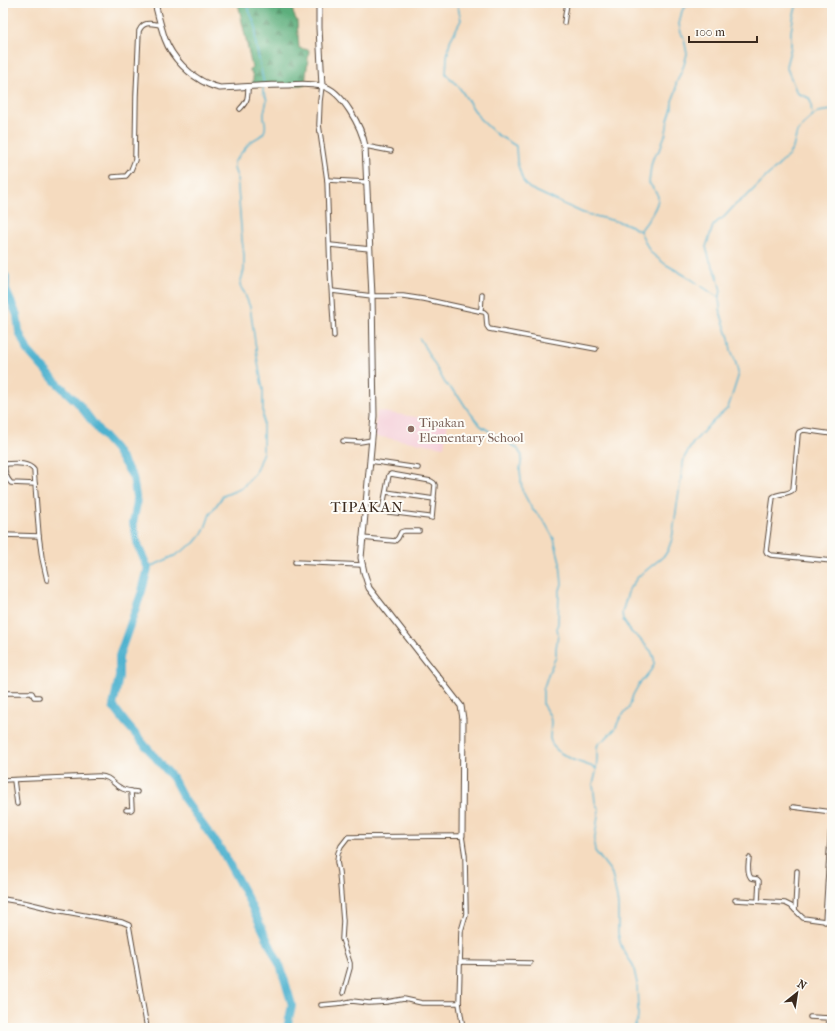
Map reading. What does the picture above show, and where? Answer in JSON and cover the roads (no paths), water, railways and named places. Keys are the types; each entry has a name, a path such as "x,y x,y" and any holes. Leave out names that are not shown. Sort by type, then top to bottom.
{"street":[{"path":"155,3 165,40 174,55 195,77 220,88 299,84 322,86 333,91 347,106 364,138 372,296 374,416 361,558 369,588 461,706 463,719 462,836 465,856 466,914 461,930 459,1002 463,1028"},
{"path":"319,3 322,86 319,125 327,180 334,336"},
{"path":"564,23 567,3"},
{"path":"113,177 126,176 131,170 135,160 139,31 143,25 147,23 161,25"},
{"path":"240,109 246,103 248,86"},
{"path":"365,146 391,151"},
{"path":"327,180 366,182"},
{"path":"330,245 370,249"},
{"path":"332,291 372,296 403,296 484,312 486,314 487,326 489,329 596,349"},
{"path":"478,312 481,308 482,294"},
{"path":"832,434 804,430 799,432 793,488 791,492 773,497 766,551 767,554 771,555 832,561"},
{"path":"343,441 360,442 372,440"},
{"path":"370,460 418,468"},
{"path":"35,484 11,483 5,472 4,464 23,464 31,466 34,470 39,536 46,580"},
{"path":"365,509 432,518 434,482 391,474 389,475 382,511"},
{"path":"386,492 434,499"},
{"path":"362,538 395,541 401,532 419,531"},
{"path":"3,535 39,536"},
{"path":"295,562 362,565"},
{"path":"3,693 33,693 34,697 39,697"},
{"path":"3,780 99,776 110,779 122,789 136,792"},
{"path":"14,780 17,804"},
{"path":"126,810 132,809 131,792"},
{"path":"793,807 832,813 825,922"},
{"path":"342,993 350,968 350,963 342,939 342,913 337,862 338,854 344,842 348,837 462,836"},
{"path":"749,858 748,865 750,878 757,879 759,881 758,901"},
{"path":"795,911 797,871"},
{"path":"3,899 122,922 129,926 147,1028"},
{"path":"735,900 785,903 791,906 803,918 832,922"},
{"path":"460,962 530,963"},
{"path":"321,1005 352,1001 369,1003 387,1002 404,999 422,1003 459,1002"},
{"path":"810,1016 831,1018 828,1028"}],"waterway":[{"path":"246,3 256,27 255,40 264,84"},
{"path":"457,3 461,20 450,41 446,74 459,87 480,119 496,134 516,146 517,162 523,181 529,188 583,213 627,224 640,231 650,252 665,264 719,298"},
{"path":"640,231 651,215 658,201 657,193 649,183 651,166 653,158 661,148 666,133 672,108 672,101 676,91 676,84 687,54 684,38 679,24 682,11 689,3"},
{"path":"799,3 796,7 793,19 791,47 786,66 797,93 809,98 812,117"},
{"path":"148,568 176,555 194,543 204,531 210,514 223,496 242,488 255,473 263,452 263,390 250,307 240,284 244,270 244,255 237,176 234,170 234,163 248,145 264,132 264,113 267,100 263,93 263,88"},
{"path":"634,1028 638,1018 637,983 633,965 623,950 620,942 618,933 618,906 612,874 595,851 594,843 599,810 595,802 593,785 596,772 598,744 615,729 620,718 629,708 633,695 638,686 654,664 654,658 651,651 638,637 632,633 623,620 622,613 629,589 638,577 665,555 668,550 672,539 684,458 693,443 709,425 728,408 738,377 729,338 721,315 719,299 721,291 717,275 710,261 706,247 713,226 788,156 793,148 797,132 804,124 818,112 832,110"},
{"path":"3,273 6,277 6,290 17,315 19,332 28,351 55,381 78,403 115,449 133,477 137,503 133,523 138,546 148,568 142,591 119,656 119,677 113,706 173,778 184,799 222,851 246,895 281,968 292,1005 287,1028"},
{"path":"420,339 445,383 460,398 481,426 517,448 522,456 520,470 522,490 532,509 544,521 554,539 560,562 562,584 559,593 556,657 543,690 543,705 550,716 551,722 550,739 553,746 559,752 573,760 596,768"}],"place":[{"name":"Tipakan Elementary School","path":"411,429"}],"district":[{"name":"TIPAKAN","path":"367,507"}]}
